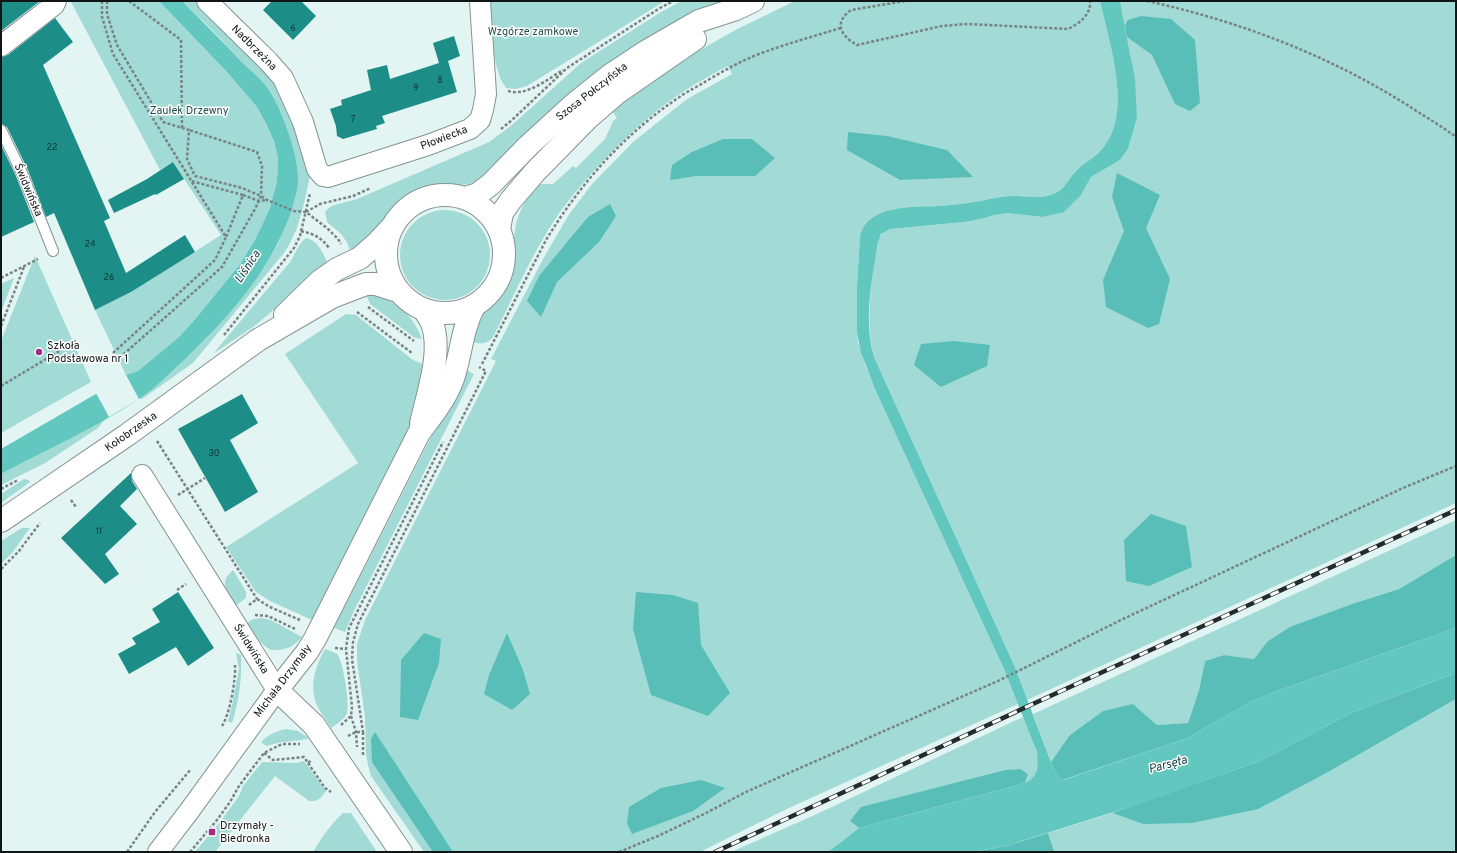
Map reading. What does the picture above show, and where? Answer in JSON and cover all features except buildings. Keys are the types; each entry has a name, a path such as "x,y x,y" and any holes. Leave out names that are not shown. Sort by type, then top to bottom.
{"main road":[{"name":"Szosa Połczyńska","path":"465,198 478,194 491,184 528,146 574,104 609,76 647,51 699,21 745,5"},
{"name":"Szosa Połczyńska","path":"498,229 502,213 511,200 535,172 587,119 617,93 745,5"},
{"path":"442,195 465,198 485,210 498,229 503,241 504,254 503,266 499,278 493,290 484,299 462,312 449,314 424,310 406,299 398,291 392,281 386,259 386,247 393,225 400,215 409,207 424,199 442,195"},
{"name":"Kołobrzeska","path":"258,340 320,281 337,269 360,258 377,243 393,225"},
{"name":"Kołobrzeska","path":"1,521 127,436 258,340 332,297 366,284 376,284 398,291"},
{"name":"Michała Drzymały","path":"277,690 307,652 419,433 440,406 450,385 459,360 464,330 474,306"},
{"name":"Michała Drzymały","path":"419,433 435,356 435,332 432,322 424,310"},
{"name":"Świdwińska","path":"277,690 314,725 317,740 401,852"}],"street":[{"path":"1,46 54,5 56,1"},
{"name":"Nadbrzeżna","path":"207,1 268,61 283,78 303,122 316,169"},
{"name":"Płowiecka","path":"316,169 323,176 328,177 428,145 470,129 480,120 484,110 486,94 480,1"},
{"name":"Świdwińska","path":"142,475 277,690"},
{"name":"Michała Drzymały","path":"158,852 277,690"}],"lane":[{"name":"Świdwińska","path":"1,130 22,173 53,251"}],"path":[{"path":"102,1 102,17 113,54 226,237"},
{"path":"108,1 107,14 117,45 163,122 257,152 262,166 261,196 222,267 116,360"},
{"path":"128,1 181,40 182,128"},
{"path":"485,73 504,89 513,93 530,89 567,68 673,1"},
{"path":"905,1 851,10 844,15 841,21 843,35 847,40 857,45 942,26 967,24 1068,29 1078,24 1086,16 1091,5 1090,1"},
{"path":"1147,1 1196,13 1264,34 1338,66 1395,97 1456,137"},
{"path":"476,375 546,240 570,202 615,150 658,113 684,94 729,68 759,54 841,28"},
{"path":"496,132 512,120 567,68"},
{"path":"189,130 187,159 195,176 242,188 267,200 294,210 306,212 301,231 294,248 288,257 221,339"},
{"path":"192,181 259,201 267,200"},
{"path":"113,353 215,260 226,237 242,195"},
{"path":"301,231 320,237 331,252 337,269"},
{"path":"1,278 53,251"},
{"path":"1,326 24,267"},
{"path":"344,292 350,306 412,354 435,356"},
{"path":"1,386 76,341"},
{"path":"353,642 358,624 486,371 464,360 459,360"},
{"path":"190,852 217,820 239,786 264,753 282,744 317,740 346,721 351,716 352,707 346,649 349,628 445,437"},
{"path":"154,438 257,600"},
{"path":"619,852 658,836 748,791 1022,670 1123,619 1403,488 1456,466"},
{"path":"70,500 76,507"},
{"path":"220,729 224,724"},
{"path":"127,852 155,812 195,764"}],"green space":[{"name":"Zaułek Drzewny","path":"159,1 227,72 257,107 274,141 278,158 277,181 270,208 256,238 241,263 179,337 138,371 126,375 95,310 131,292 221,235 173,162 160,170 71,2"},
{"path":"182,1 195,1 267,74 279,92 291,118 305,168 310,176 298,226 284,253 193,363 142,399 139,399 166,377 207,338 233,309 263,269 278,244 294,200 285,126 270,91"},
{"name":"Wzgórze zamkowe","path":"490,1 665,1 527,86 516,89 506,88 497,69 493,46"},
{"path":"681,1 725,1 679,24 511,153 475,183 461,185 430,185 415,191 402,199 390,211 373,234 351,252 341,234 327,222 325,212 331,206 357,199 489,142 512,125 581,63"},
{"path":"795,1 1100,1 1113,55 1118,94 1117,113 1113,130 1105,145 1096,155 1074,173 1061,190 1042,197 1007,196 955,205 893,210 881,213 872,218 864,226 860,237 857,286 857,333 858,342 865,365 1004,669 1018,704 789,808 700,852 424,852 371,776 368,765 366,754 365,717 357,661 357,644 365,620 496,361 491,359 543,259 568,216 592,184 633,142 687,99 732,74 728,66 696,84 656,111 636,128 587,178 560,212 541,242 493,337 485,343 469,342 482,314 496,303 510,282 515,258 514,238 516,223 522,207 537,184 553,184 573,166 576,168 605,139 613,121 617,118 612,111 652,77 739,28"},
{"path":"1120,1 1456,1 1456,503 1027,700 1014,665 874,357 871,343 869,313 872,280 880,236 885,231 890,229 965,222 1008,213 1042,217 1081,195 1091,177 1120,160 1128,149 1137,118 1131,58"},
{"path":"445,210 462,213 477,223 487,238 490,255 487,272 477,287 462,297 445,300 428,297 413,287 403,272 400,255 403,238 413,223 428,213"},
{"path":"306,238 310,239 317,245 328,265 253,327 213,354 290,262 299,245"},
{"name":"Szkoła Podstawowa nr 1","path":"35,256 91,382 1,433 1,341"},
{"path":"14,278 1,312 1,284"},
{"path":"366,294 385,299 401,308 413,321 422,339 415,338 370,304"},
{"path":"346,314 356,315 413,360 425,365 417,408 405,436 312,620 270,601 256,592 226,547 358,463 285,354"},
{"path":"464,369 474,374 353,613 345,632 334,628 455,390"},
{"path":"104,420 98,428 45,463 1,485 1,474"},
{"path":"24,479 29,480 30,482 1,503 1,494"},
{"path":"1456,520 1456,555 1399,589 1355,603 1267,642 1254,659 1224,655 1205,661 1199,690 1188,723 1157,725 1133,704 1069,736 1051,762 1033,714"},
{"path":"22,528 30,528 12,553 1,564 1,541"},
{"path":"233,570 246,592 246,598 235,606 225,587 226,579"},
{"path":"262,618 271,620 302,637 288,648 270,650 260,642 247,623 253,619"},
{"path":"325,649 337,654 342,664 348,701 346,715 331,728 318,707 315,700 313,687 319,661"},
{"path":"236,653 241,655 241,673 238,698 232,723 228,721 239,669"},
{"path":"1456,699 1456,852 1053,852 1054,851 1048,833 1112,813 1143,824 1330,771"},
{"path":"1023,717 1035,746 1039,763 1036,776 1025,783 1028,773 1005,770 971,779 850,821 859,828 828,852 731,852 819,813"},
{"path":"286,729 298,731 309,738 266,746 261,742 266,737"},
{"path":"304,761 326,791 321,798 315,801 309,801 275,776 215,852 195,852 219,823 239,796 243,786 262,762 297,763"},
{"path":"343,813 351,813 377,852 313,852 326,831"}],"shaded area":[{"path":"1141,16 1171,19 1195,40 1200,103 1190,111 1175,104 1152,55 1127,37 1125,25 1128,20"},
{"path":"848,132 887,136 947,150 973,177 900,180 847,150"},
{"path":"723,139 752,139 775,158 755,176 696,176 670,180 672,165 692,152"},
{"path":"1117,173 1160,195 1146,228 1170,279 1159,324 1148,328 1106,307 1103,280 1124,231 1112,197"},
{"path":"610,204 616,216 599,242 557,282 541,317 527,301 539,276 588,217"},
{"path":"954,341 990,345 987,366 941,387 914,365 921,344"},
{"path":"1151,514 1186,526 1192,567 1149,586 1126,581 1124,540"},
{"path":"1456,555 1456,628 1250,702 1188,738 1062,780 1054,770 1051,762 1069,736 1103,711 1133,704 1157,725 1188,723 1199,690 1205,661 1224,655 1254,659 1267,642 1290,627 1355,603 1399,589"},
{"path":"636,592 673,595 698,603 701,645 730,693 708,716 651,695 633,629"},
{"path":"424,633 441,639 439,663 418,720 400,717 401,660"},
{"path":"507,633 523,670 530,694 512,710 484,694 489,675"},
{"path":"1456,673 1456,699 1330,771 1258,809 1192,823 1143,824 1112,813 1260,761 1351,713"},
{"path":"375,732 453,852 433,852 372,762 371,739"},
{"path":"1020,769 1028,774 1025,783 859,828 850,821 861,807 1005,770"},
{"path":"701,780 725,788 693,811 632,834 627,823 629,807 661,788"},
{"path":"1048,833 1054,851 1053,852 973,852 1006,846"}],"water":[{"name":"Liśnica","path":"159,1 182,1 260,79 269,90 284,121 296,159 298,184 292,209 273,253 246,292 199,346 166,377 145,395 89,429 1,474 1,449 126,375 138,371 179,337 241,263 256,238 270,208 277,181 278,158 274,141 257,107 227,72"},
{"name":"Parsęta","path":"1100,1 1120,1 1135,79 1137,118 1128,149 1120,160 1091,177 1081,195 1064,212 1042,217 1008,213 965,222 890,229 881,234 873,271 869,314 869,329 874,357 1014,665 1054,770 1063,780 1188,738 1250,702 1456,628 1456,673 1351,713 1260,761 1136,805 1006,846 973,852 828,852 859,828 1025,783 1036,774 1038,762 1037,752 1004,669 876,391 861,353 857,333 857,286 860,237 864,226 872,218 881,213 893,210 955,205 1007,196 1037,197 1056,193 1078,169 1099,152 1105,145 1113,130 1117,113 1118,94 1113,55"}],"pier":[{"path":"126,375 139,399 109,417 96,393"}],"railway":[{"path":"715,852 1456,510"}],"place":[{"name":"Szkoła Podstawowa nr 1","path":"39,352"},
{"name":"Drzymały - Biedronka","path":"212,832"}]}
